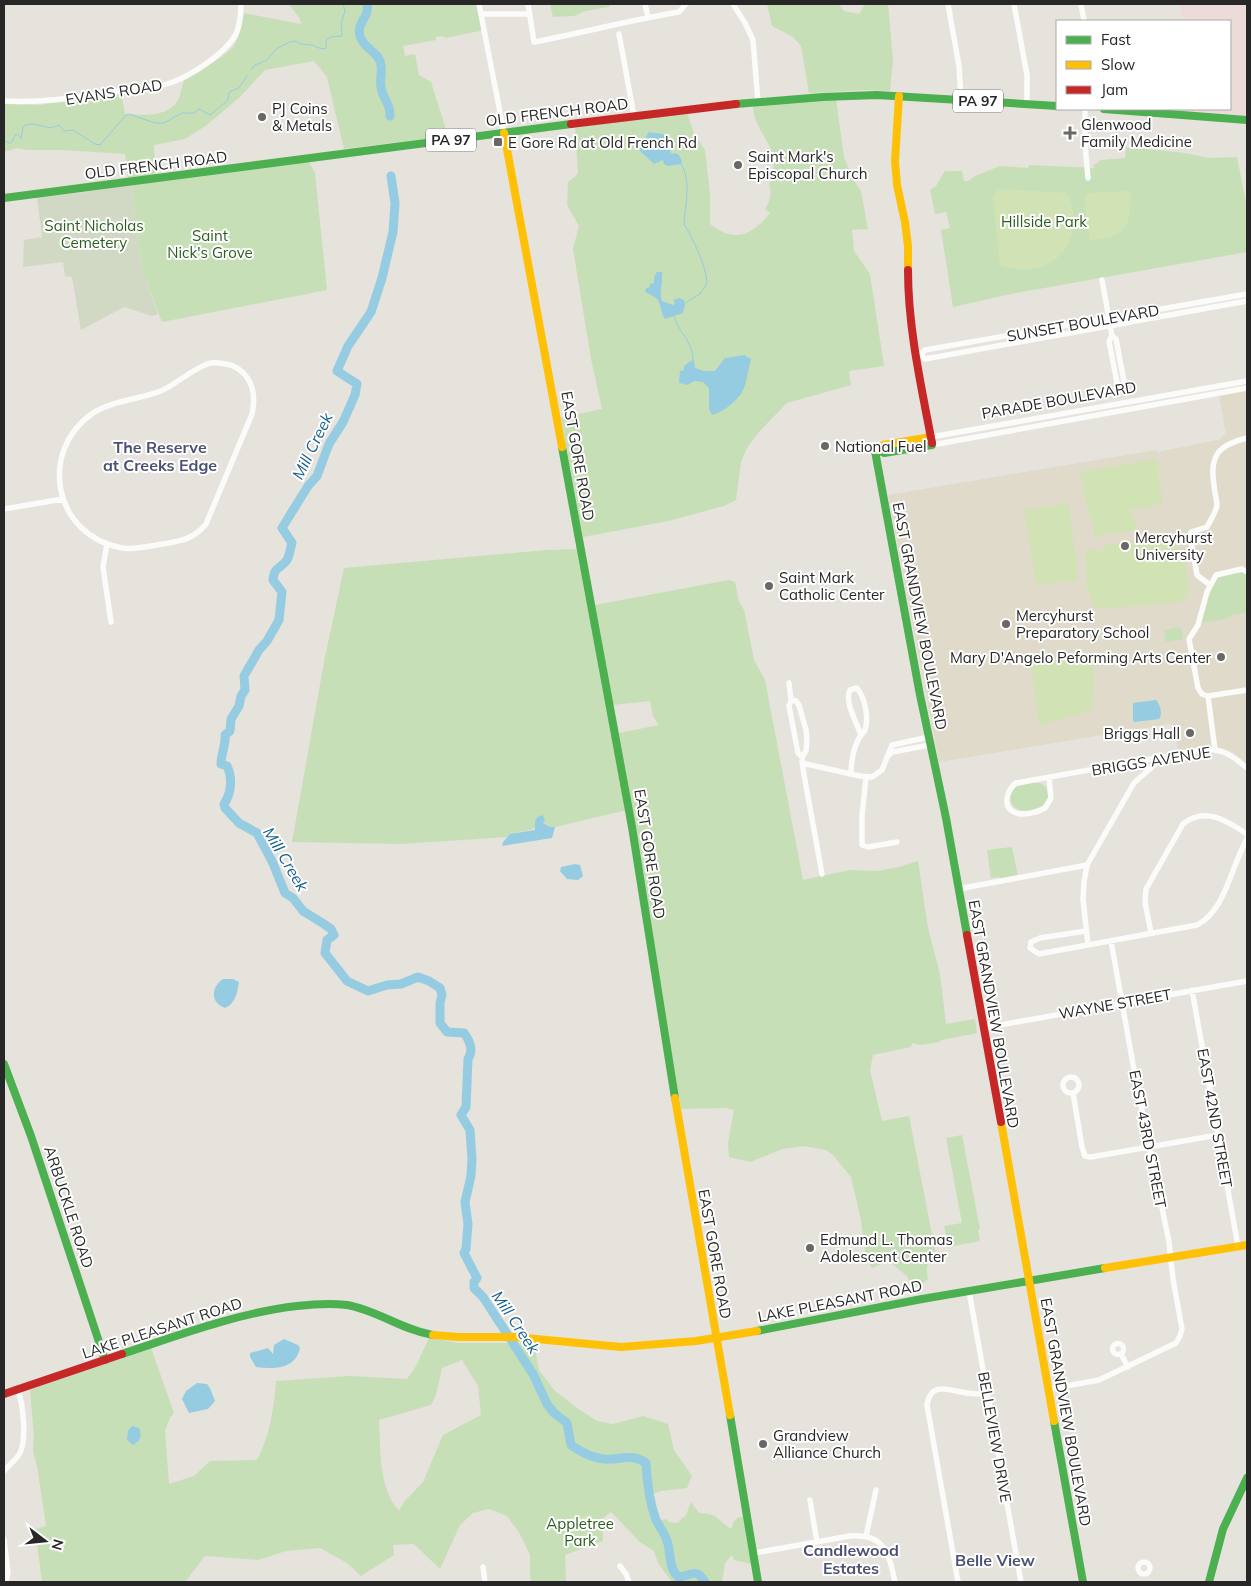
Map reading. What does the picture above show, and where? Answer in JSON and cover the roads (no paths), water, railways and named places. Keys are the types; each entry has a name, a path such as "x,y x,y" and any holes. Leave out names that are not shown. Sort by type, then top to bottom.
{"street":[{"name":"EVANS ROAD","path":"4,101 34,102 58,100 173,82 202,66 229,44 239,26 241,4"},
{"path":"479,4 504,133"},
{"path":"528,4 534,42 679,12 686,4"},
{"path":"645,4 648,17"},
{"path":"733,4 753,40 758,102"},
{"path":"948,4 960,66 961,99"},
{"path":"1014,4 1027,75 1027,104"},
{"path":"1082,4 1084,20"},
{"path":"481,14 530,14"},
{"path":"619,34 634,116"},
{"name":"OLD FRENCH ROAD","path":"4,198 634,116 758,102 848,95 961,99 1056,106"},
{"path":"899,96 895,145 896,169 907,232 907,294 931,441"},
{"path":"1085,110 1088,178"},
{"path":"1117,110 1247,120"},
{"name":"EAST GORE ROAD","path":"504,133 625,788 685,1159 758,1582"},
{"path":"1102,280 1111,326 1112,336 1109,341 1118,388 1123,391 1126,410"},
{"name":"SUNSET BOULEVARD","path":"1247,294 924,350 918,355 925,358 1247,301"},
{"path":"210,363 228,364 245,374 254,389 252,414 206,524 201,530 186,540 138,548 122,548 107,544 90,535 70,515 63,499 60,488 60,474 64,448 74,430 94,412 144,398 163,390 199,367 210,363"},
{"name":"PARADE BOULEVARD","path":"931,441 1124,402 1247,381"},
{"name":"PARADE BOULEVARD","path":"877,451 883,445 931,441 1126,410 1247,388"},
{"path":"1210,585 1198,575 1190,536 1191,532 1204,529 1207,526 1217,506 1212,477 1212,464 1216,455 1228,444 1247,438"},
{"name":"EAST GRANDVIEW BOULEVARD","path":"877,451 930,741 945,809 1083,1582"},
{"path":"4,509 63,499"},
{"path":"107,544 103,567 111,622"},
{"path":"1247,572 1242,569 1216,575 1204,599 1198,625 1189,639 1198,688 1202,694 1208,696 1247,690"},
{"path":"789,683 791,700 789,706 798,753 802,760 822,874"},
{"path":"851,774 852,758 861,735 865,730 866,716 862,697 857,688 850,690 849,698 861,735"},
{"path":"1208,696 1214,750"},
{"path":"791,700 796,701 799,705 806,730 806,751 802,760"},
{"path":"802,760 866,777 880,772 890,747 895,743 930,741"},
{"name":"BRIGGS AVENUE","path":"1049,777 1052,796 1047,807 1021,813 1017,813 1010,808 1006,796 1014,784 1049,777 1206,750 1230,754 1247,768"},
{"path":"1088,945 1083,889 1087,865 1134,783 1163,758"},
{"path":"866,777 862,816 862,845 868,847 897,842"},
{"path":"1151,933 1145,902 1146,889 1183,824 1193,816 1205,815 1247,834"},
{"path":"1086,931 1040,938 1034,940 1030,946 1033,951 1039,954 1197,925 1206,920 1217,906 1247,839"},
{"path":"958,889 1087,865"},
{"name":"EAST 43RD STREET","path":"1111,941 1169,1242 1182,1329 1176,1343 1128,1367"},
{"name":"WAYNE STREET","path":"983,1028 1247,981"},
{"name":"EAST 42ND STREET","path":"1192,990 1238,1246"},
{"name":"ARBUCKLE ROAD","path":"4,1064 31,1136 105,1360"},
{"path":"1073,1093 1085,1156 1091,1157 1218,1135"},
{"name":"LAKE PLEASANT ROAD","path":"4,1394 203,1327 264,1311 299,1306 338,1304 351,1306 371,1312 410,1329 449,1337 514,1337 589,1346 672,1345 716,1339 1028,1280 1247,1245"},
{"name":"BELLEVIEW DRIVE","path":"969,1291 1021,1582"},
{"path":"1048,1390 1099,1380 1128,1367 1121,1354"},
{"path":"958,1582 927,1405 932,1392 939,1389 946,1388 966,1393 987,1394"},
{"path":"4,1471 19,1455 23,1443 21,1405 18,1390"},
{"path":"1209,1582 1222,1532 1245,1488 1247,1478"},
{"path":"866,1536 876,1490"},
{"path":"810,1500 817,1542"},
{"path":"754,1553 850,1536 866,1536 881,1544 888,1553 895,1582"},
{"path":"4,1539 8,1574 6,1582"},
{"path":"620,1566 629,1582"},
{"path":"483,1567 485,1582"},
{"path":"1142,1574 1143,1582"}],"water":[{"path":"649,132 663,134 672,154 679,155 682,161 681,164 668,166 664,164 663,160 654,164 640,151 640,146 644,146 645,138"},
{"path":"657,272 662,272 662,301 673,305 675,303 673,300 679,298 684,300 683,313 665,319 657,299 645,292 650,284 654,283 654,277"},
{"path":"744,355 751,359 743,390 732,404 716,414 712,415 709,409 709,388 703,382 694,381 688,385 679,383 680,371 684,370 684,366 689,362 694,360 695,368 704,371 715,371 725,358"},
{"path":"1156,700 1161,714 1159,719 1133,721 1133,703"},
{"path":"542,815 545,819 543,823 550,827 555,827 552,838 502,846 510,834 535,830 536,819"},
{"path":"575,864 580,865 583,876 578,880 567,879 560,871 561,867"},
{"path":"223,979 233,979 239,982 234,1000 225,1008 220,1006 214,995 216,986"},
{"path":"284,1339 298,1345 300,1348 294,1361 277,1368 256,1367 250,1357 250,1353 268,1348 273,1354 274,1345"},
{"path":"197,1383 207,1384 215,1401 208,1409 189,1413 182,1399 186,1391"},
{"path":"132,1426 139,1428 140,1434 139,1440 133,1445 127,1440 128,1431"}],"waterway":[{"path":"251,70 255,65 267,60 277,48 290,42 295,41 326,49 326,41 330,37 342,36 341,24 345,11 343,4"},
{"name":"Mill Creek","path":"367,4 367,13 359,31 360,36 381,64 382,91 390,116"},
{"path":"4,140 11,143 16,134 21,139 25,125 34,124 51,128 59,125 64,131 73,130 95,144 100,145 126,115 129,114 155,123 164,123 182,113 194,113 199,109 210,115 228,100 229,92 239,88 247,76"},
{"path":"681,164 687,186 684,224 702,260 707,283 700,294 685,303"},
{"name":"Mill Creek","path":"391,176 395,203 393,232 382,278 371,312 348,346 337,371 357,384 355,395 343,422 329,444 317,476 308,486 282,528 292,543 287,560 276,570 273,580 282,592 279,620 244,676 245,690 241,696 239,706 231,719 230,731 225,735 221,764 227,766 231,781 230,791 224,804 225,808 239,823 257,833 272,861 285,893 293,898 303,911 331,929 334,935 327,940 325,953 347,981 368,991 387,985 401,984 418,977 440,988 442,995 440,1023 447,1032 464,1033 471,1049 468,1059 466,1107 461,1115 470,1130 472,1159 471,1176 465,1202 468,1224 464,1253 477,1278 474,1282 474,1288 483,1297 533,1374 547,1404 554,1413 567,1423 571,1445 582,1452 599,1458 630,1457 646,1463 652,1506 656,1520 667,1541 673,1570 678,1577 698,1574 705,1582"},
{"path":"674,316 691,348 693,361"}],"place":[{"name":"PJ Coins & Metals","path":"262,117"},
{"name":"Glenwood Family Medicine","path":"1070,133"},
{"name":"E Gore Rd at Old French Rd","path":"498,142"},
{"name":"Saint Mark's Episcopal Church","path":"738,165"},
{"name":"National Fuel","path":"825,446"},
{"name":"Mercyhurst University","path":"1125,546"},
{"name":"Saint Mark Catholic Center","path":"769,586"},
{"name":"Mercyhurst Preparatory School","path":"1006,624"},
{"name":"Mary D'Angelo Peforming Arts Center","path":"1221,657"},
{"name":"Briggs Hall","path":"1190,733"},
{"name":"Edmund L. Thomas Adolescent Center","path":"810,1248"},
{"name":"Grandview Alliance Church","path":"763,1444"}],"district":[{"name":"The Reserve at Creeks Edge","path":"160,456"},
{"name":"Candlewood Estates","path":"851,1559"},
{"name":"Belle View","path":"995,1560"}],"park label":[{"name":"Hillside Park","path":"1044,221"},
{"name":"Saint Nicholas Cemetery","path":"94,234"},
{"name":"Saint Nick's Grove","path":"210,244"},
{"name":"Appletree Park","path":"580,1532"}]}
